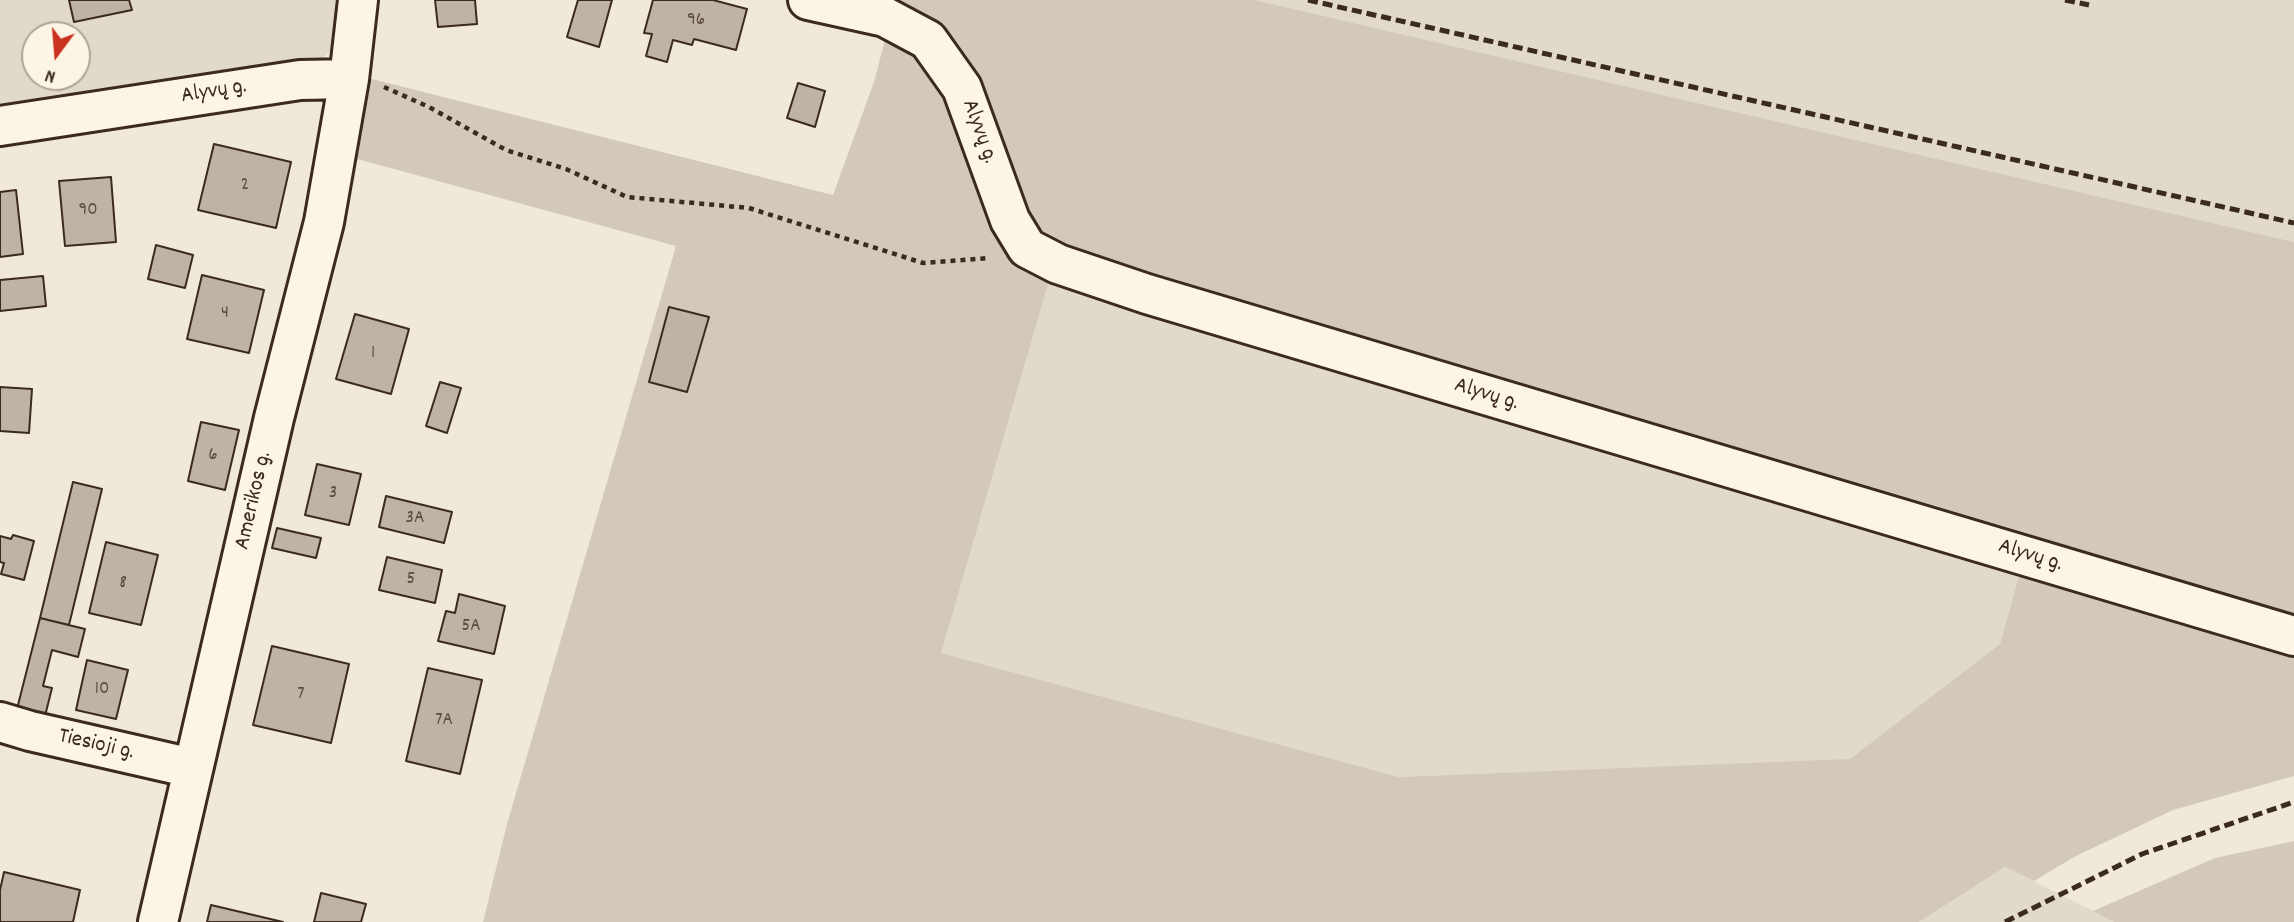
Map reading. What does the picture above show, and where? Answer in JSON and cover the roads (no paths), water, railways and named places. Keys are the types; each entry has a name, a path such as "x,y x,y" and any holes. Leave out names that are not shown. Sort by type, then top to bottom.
{"street":[{"path":"349,79 358,0"},
{"name":"Alyvų g.","path":"808,0 885,17 928,40 962,88 1010,220 1027,248 1058,264 1147,294 2294,636"},
{"name":"Alyvų g.","path":"0,126 300,80 349,79"},
{"name":"Amerikos g.","path":"158,922 274,418 324,222 349,79"},
{"name":"Tiesioji g.","path":"0,722 30,732 192,768"}],"railway":[{"path":"1308,0 2294,223"},
{"path":"2065,0 2089,5"},
{"path":"2005,922 2142,854 2294,802"}]}
